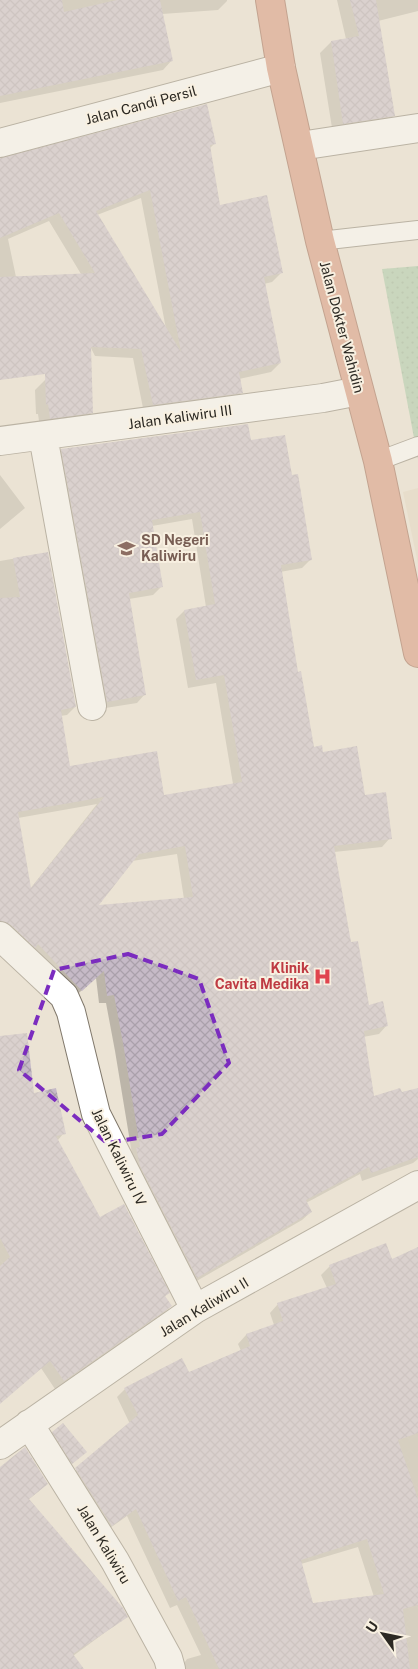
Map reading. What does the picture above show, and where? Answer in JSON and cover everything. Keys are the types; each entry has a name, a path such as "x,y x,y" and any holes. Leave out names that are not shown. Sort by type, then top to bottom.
{"highway":[{"name":"Jalan Dokter Wahidin","path":"270,0 282,68 320,241 378,461 418,653"}],"street":[{"name":"Jalan Candi Persil","path":"0,143 282,68"},
{"path":"300,146 418,128"},
{"name":"Jalan Kaliwiru III","path":"0,441 359,392"},
{"path":"42,436 92,706"},
{"name":"Jalan Kaliwiru IV","path":"0,936 32,963 64,996 71,1012 96,1114 195,1308"},
{"name":"Jalan Kaliwiru II","path":"10,1433 195,1308 418,1185"},
{"name":"Jalan Kaliwiru","path":"10,1433 116,1561 164,1665"}],"lane":[{"path":"320,241 418,230"},
{"path":"378,461 418,446"}],"highlighted area":[{"path":"128,954 199,979 229,1063 162,1134 107,1143 19,1070 54,970"}],"shaded area":[{"path":"418,488 418,564 403,492"}],"green space":[{"path":"418,266 418,459 382,269"}],"building":[{"path":"0,0 62,0 64,12 117,0 160,0 173,61 0,96"},
{"path":"350,0 376,0 395,116 343,124 331,41 359,36"},
{"path":"207,104 216,144 210,145 220,205 267,195 283,273 264,277 281,363 239,372 243,393 153,405 141,349 91,347 93,413 50,419 48,404 46,405 45,374 0,380 0,277 95,273 59,213 0,238 0,158","holes":["150,190 181,352 96,211"]},
{"path":"248,424 251,440 285,435 292,475 298,474 312,560 281,565 298,672 301,671 314,747 322,745 323,752 357,746 365,795 386,792 392,839 334,846 351,942 358,941 369,1005 383,1001 388,1026 364,1031 374,1096 400,1088 402,1092 418,1088 418,1157 371,1173 369,1167 306,1200 312,1212 197,1278 140,1166 136,1148 140,1147 123,1043 114,995 107,996 104,971 82,991 38,944 35,948 11,925 0,921 0,598 20,597 13,558 48,552 76,707 61,710 70,766 157,751 164,795 242,782 224,675 196,680 184,610 215,604 200,512 152,520 163,587 129,593 146,695 107,702 61,449","holes":["104,797 31,888 18,812","185,846 193,897 99,905 139,854"]},
{"path":"27,1033 34,1093 56,1088 66,1134 56,1136 100,1217 124,1204 170,1293 165,1296 172,1306 64,1381 50,1361 0,1404 0,1266 10,1257 0,1238 0,1036"},
{"path":"386,1243 392,1259 418,1247 418,1433 398,1440 418,1499 418,1605 403,1609 410,1669 219,1669 186,1597 178,1601 136,1509 112,1526 75,1468 138,1415 124,1388 182,1358 189,1372 250,1346 246,1334 283,1321 277,1303 336,1284 329,1265","holes":["367,1539 384,1594 313,1603 301,1560"]},
{"path":"63,1423 87,1452 72,1464 52,1432"},
{"path":"25,1447 48,1484 29,1499 123,1608 128,1617 73,1654 84,1669 0,1669 0,1467"}],"place":[{"name":"SD Negeri Kaliwiru","path":"127,548"},
{"name":"Klinik Cavita Medika","path":"323,976"}]}
